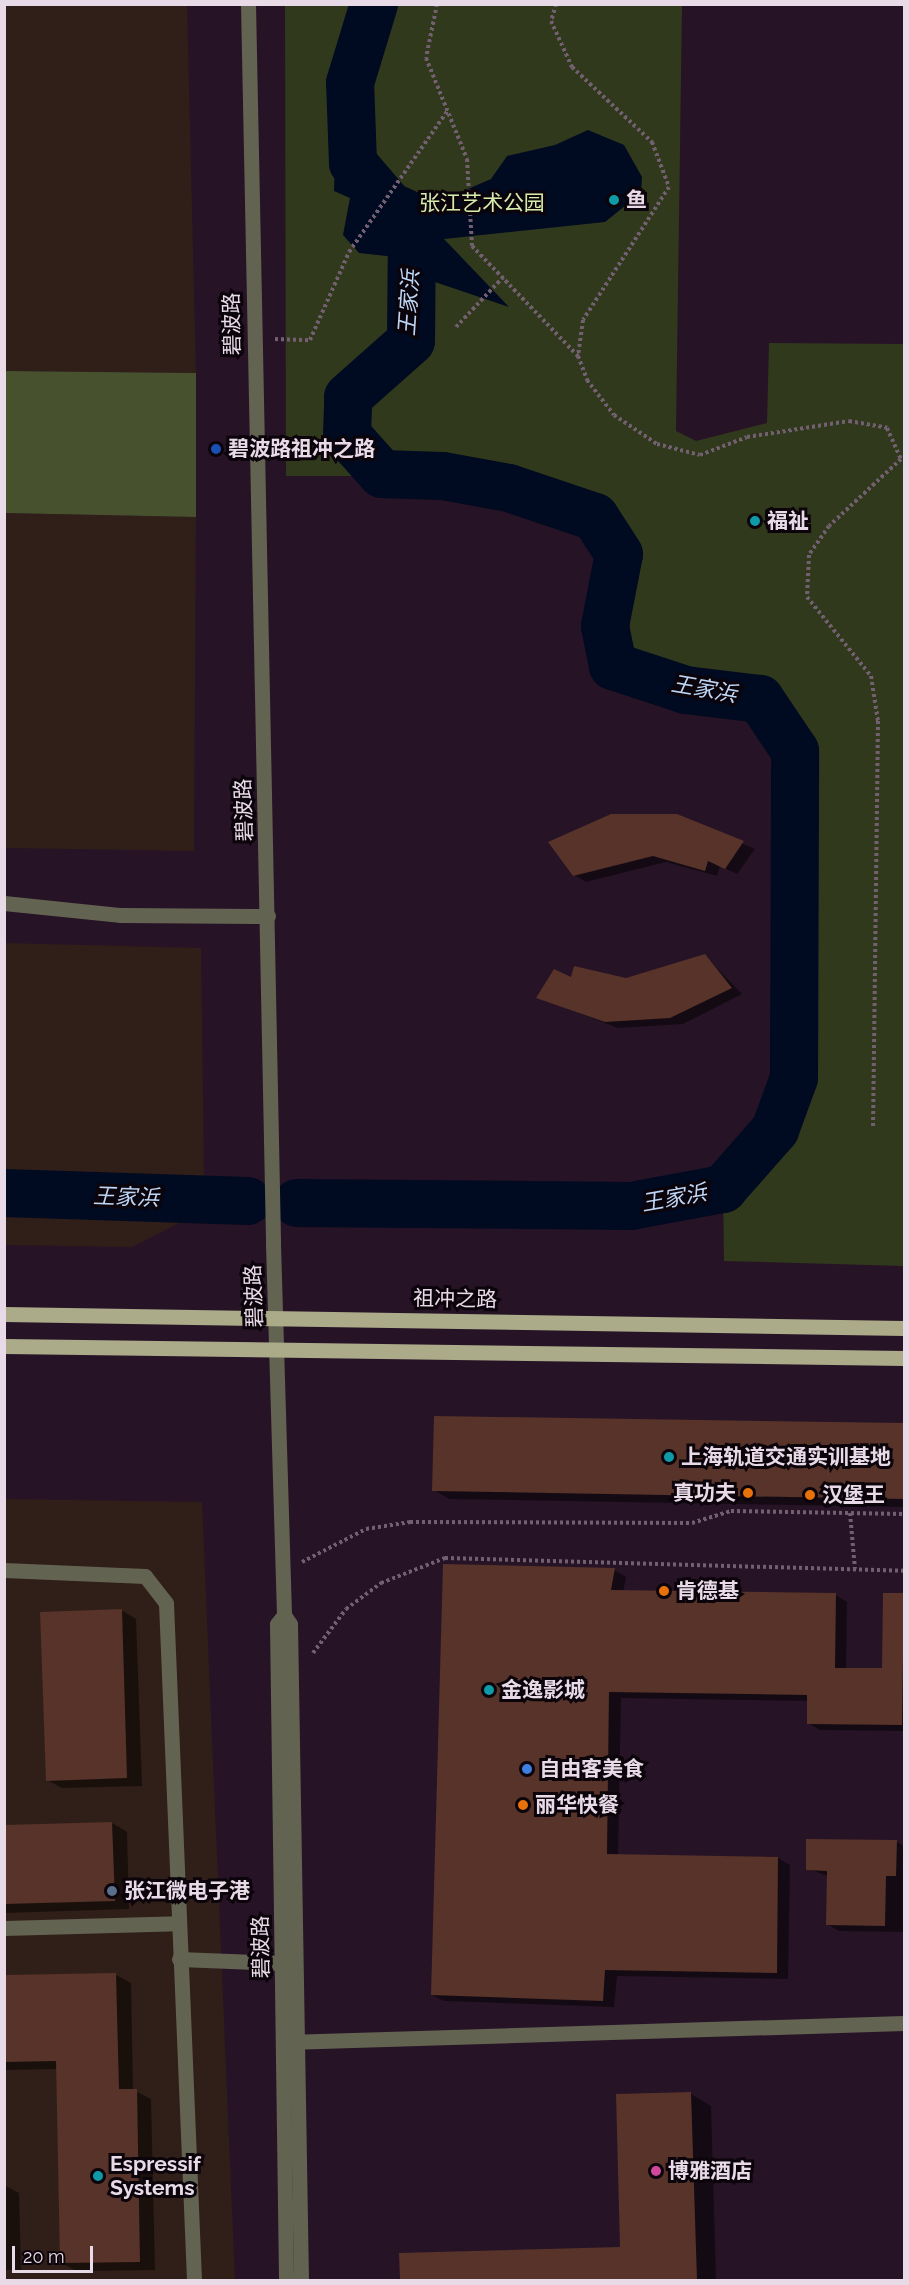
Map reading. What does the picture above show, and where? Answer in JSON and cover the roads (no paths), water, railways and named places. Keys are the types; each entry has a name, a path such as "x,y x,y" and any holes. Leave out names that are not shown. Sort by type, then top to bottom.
{"main road":[{"name":"祖冲之路","path":"4,1314 904,1328"},
{"path":"4,1346 904,1358"}],"street":[{"name":"碧波路","path":"248,4 275,1317 284,1615 290,1624 290,2042 286,2280"},
{"path":"4,903 121,915 268,916"},
{"path":"4,1570 145,1576 166,1603 194,2280"},
{"name":"碧波路","path":"284,1615 277,1623 282,1963 290,2042 301,2280"},
{"path":"4,1928 178,1923"},
{"path":"179,1959 282,1963"},
{"path":"290,2042 904,2023"}],"water":[{"path":"336,129 361,133 367,158 384,177 426,196 461,192 491,179 507,156 555,145 588,130 624,145 642,177 641,193 605,222 444,239 509,307 426,279 396,257 359,253 343,235 350,198 334,191"}],"waterway":[{"name":"王家浜","path":"297,1203 631,1206 723,1189 775,1130 794,1078 795,751 760,699 686,690 613,666 605,626 619,554 595,517 509,488 442,476 382,474 347,435 348,397 411,341 412,232 353,163 350,83 374,4"},
{"name":"王家浜","path":"4,1193 248,1201"}],"place":[{"name":"鱼","path":"614,200"},
{"name":"碧波路祖冲之路","path":"216,449"},
{"name":"福祉","path":"755,521"},
{"name":"上海轨道交通实训基地","path":"669,1457"},
{"name":"真功夫","path":"748,1493"},
{"name":"汉堡王","path":"810,1495"},
{"name":"肯德基","path":"664,1591"},
{"name":"金逸影城","path":"489,1690"},
{"name":"自由客美食","path":"527,1769"},
{"name":"丽华快餐","path":"523,1805"},
{"name":"张江微电子港","path":"112,1891"},
{"name":"博雅酒店","path":"656,2171"},
{"name":"Espressif Systems","path":"98,2176"}],"park label":[{"name":"张江艺术公园","path":"482,203"}]}
